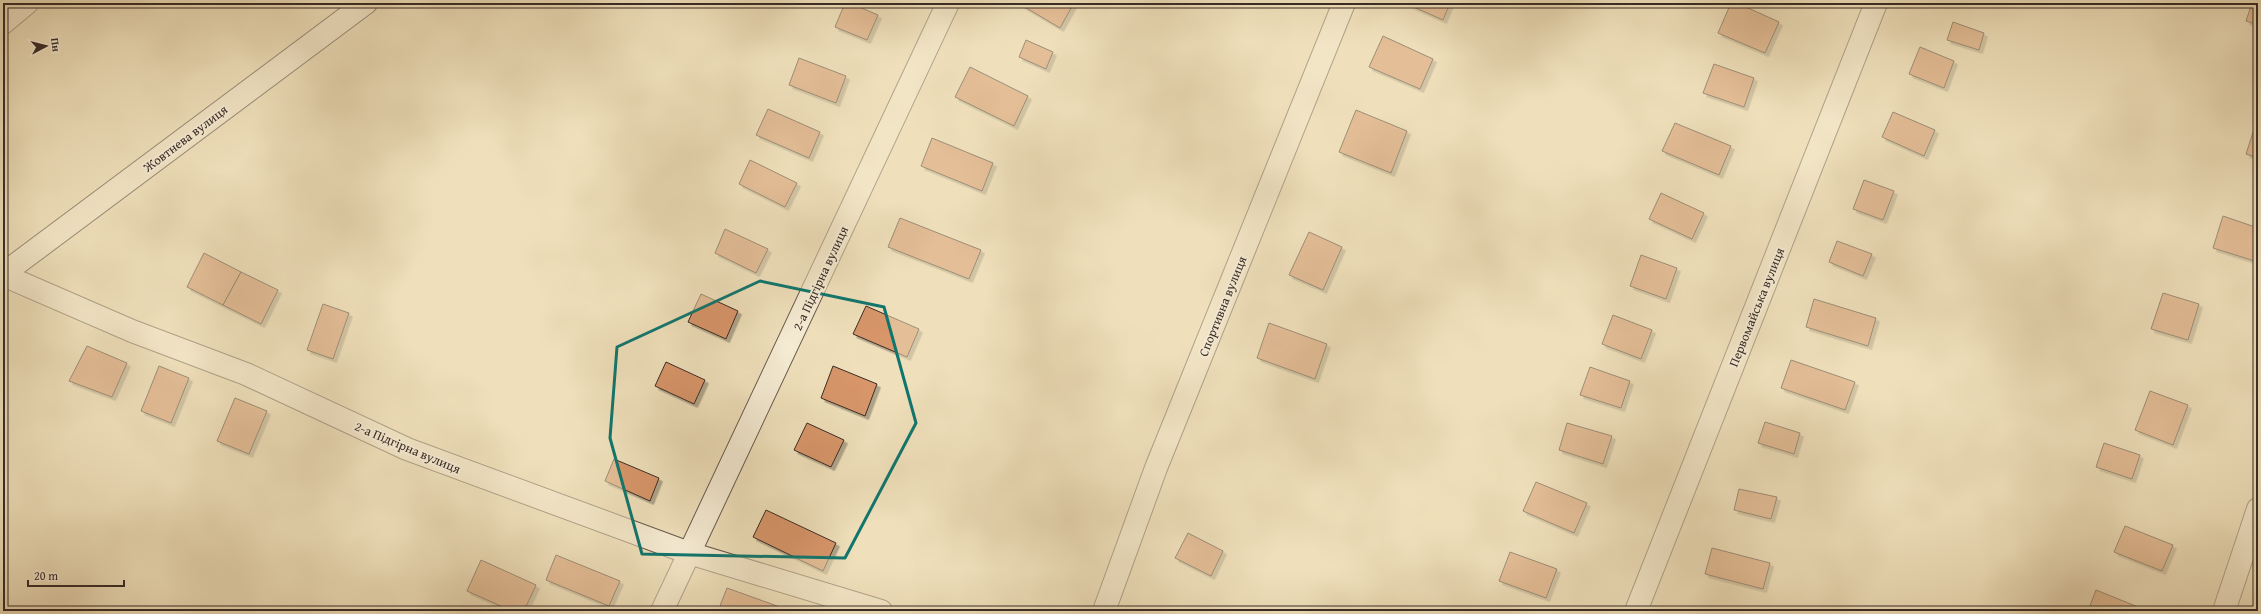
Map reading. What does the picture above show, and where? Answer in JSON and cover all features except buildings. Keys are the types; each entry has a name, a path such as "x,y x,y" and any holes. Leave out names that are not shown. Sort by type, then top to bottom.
{"street":[{"path":"3,23 27,3"},
{"name":"Жовтнева вулиця","path":"3,274 366,3"},
{"name":"2-а Підгірна вулиця","path":"689,553 724,482 948,3"},
{"name":"Спортивна вулиця","path":"1104,611 1156,468 1344,3"},
{"name":"Первомайська вулиця","path":"1636,611 1876,3"},
{"name":"2-а Підгірна вулиця","path":"3,274 132,331 246,374 407,449 689,553 881,611"},
{"path":"2224,611 2258,509"},
{"path":"662,611 689,553"}],"highlighted area":[{"path":"760,281 884,307 916,423 845,558 642,554 610,438 617,347"}]}
